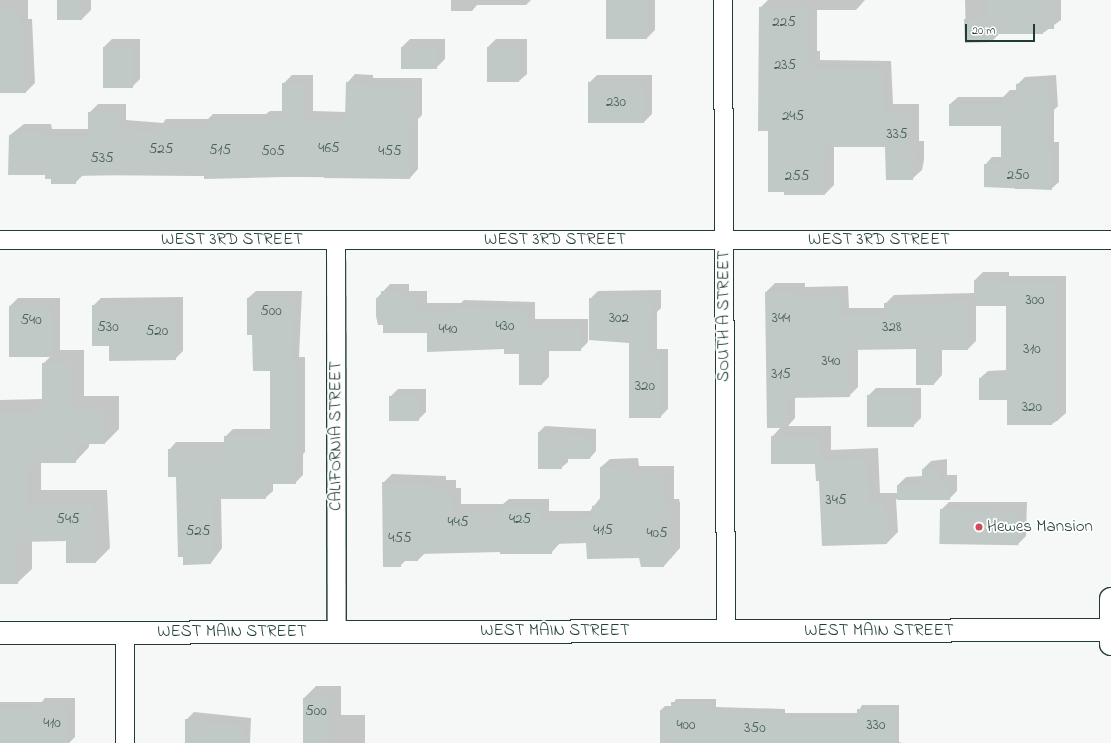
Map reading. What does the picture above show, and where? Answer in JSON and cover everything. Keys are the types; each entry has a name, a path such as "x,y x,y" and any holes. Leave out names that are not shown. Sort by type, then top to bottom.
{"street":[{"name":"SOUTH A STREET","path":"723,0 726,631"},
{"name":"WEST 3RD STREET","path":"0,240 1111,240"},
{"name":"CALIFORNIA STREET","path":"336,240 337,632"},
{"path":"1111,599 1111,645"},
{"name":"WEST MAIN STREET","path":"0,633 1111,630"},
{"path":"125,633 125,743"}],"building":[{"path":"57,0 82,0 82,20 57,20"},
{"path":"606,0 647,0 647,39 606,39"},
{"path":"987,0 1054,0 1054,29 1043,29 1043,34 992,34 992,42 965,43 964,19 987,18"},
{"path":"759,7 809,7 809,59 812,59 812,69 883,69 884,112 910,112 910,149 916,149 913,180 886,180 885,147 825,147 825,195 784,195 784,192 768,192 768,131 758,131"},
{"path":"0,9 19,9 19,27 24,27 26,93 0,93"},
{"path":"103,47 133,47 133,88 103,88"},
{"path":"401,47 437,47 437,69 401,69"},
{"path":"487,47 519,47 519,82 487,82"},
{"path":"346,82 365,83 365,86 414,86 414,125 410,125 410,179 324,178 324,176 204,179 204,175 118,175 76,176 76,184 51,184 51,179 45,179 45,175 8,175 9,135 15,135 15,132 42,132 44,137 88,137 88,112 118,112 118,129 157,131 157,127 204,127 204,122 260,122 260,119 282,119 282,83 304,83 304,119 345,120"},
{"path":"588,82 644,82 644,123 588,123"},
{"path":"1025,82 1048,82 1051,114 1047,114 1047,150 1052,150 1052,190 984,187 984,164 1001,164 1001,126 949,126 949,104 1002,104 1002,97 1016,97 1016,84"},
{"path":"974,280 1001,280 1001,284 1058,284 1058,421 1052,421 1052,425 1007,425 1007,400 979,400 979,378 1006,378 1006,306 974,306"},
{"path":"381,291 402,291 402,298 419,298 419,311 455,311 455,307 527,309 527,327 581,327 581,351 542,351 542,385 519,385 519,354 504,354 504,349 427,352 427,333 383,333 383,325 378,325 376,316 376,298 381,298"},
{"path":"765,292 796,292 796,295 840,294 840,316 884,316 884,303 968,301 968,350 934,350 934,385 916,385 916,349 849,350 850,397 787,398 787,428 767,428"},
{"path":"247,298 295,298 291,364 298,364 298,460 296,460 296,484 266,484 266,499 213,499 214,557 211,557 211,564 183,565 183,557 178,557 176,477 168,477 168,449 224,449 224,436 270,436 270,371 253,371 252,335 247,335"},
{"path":"589,298 653,298 653,317 650,317 650,356 661,356 661,418 629,418 629,343 589,340"},
{"path":"92,305 176,305 176,360 109,361 109,346 92,346"},
{"path":"9,306 52,306 52,357 9,357"},
{"path":"42,363 71,363 71,410 105,410 105,444 76,444 76,463 34,463 34,468 27,468 27,504 93,503 96,563 66,563 66,541 18,542 18,584 0,584 0,413 33,413 33,410 42,410"},
{"path":"867,395 914,395 914,427 867,427"},
{"path":"389,396 419,396 419,421 389,421"},
{"path":"538,432 590,435 590,459 562,459 562,469 538,469"},
{"path":"771,436 820,437 820,461 867,459 869,504 886,503 887,544 822,546 819,481 816,481 815,464 771,464"},
{"path":"630,466 630,474 665,474 666,507 670,507 671,512 672,558 664,558 664,567 641,567 639,558 587,559 586,543 552,544 552,554 500,554 500,552 418,554 418,561 401,561 401,567 383,567 382,482 437,484 437,488 447,488 447,496 452,496 453,513 499,513 499,507 540,507 541,520 583,520 583,517 592,517 592,506 600,505 600,467"},
{"path":"939,467 940,483 949,483 950,500 897,500 897,485 922,484 922,469"},
{"name":"Hewes Mansion","path":"940,509 1019,510 1018,545 939,544"},
{"path":"303,698 330,698 330,743 303,743"},
{"path":"671,702 712,702 712,710 781,712 781,717 857,717 857,709 895,708 896,743 660,743 660,710 671,710"},
{"path":"36,705 67,705 68,743 0,743 0,709 36,709"},
{"path":"185,719 243,725 243,743 185,743"}],"place":[{"name":"Hewes Mansion","path":"979,527"}]}
